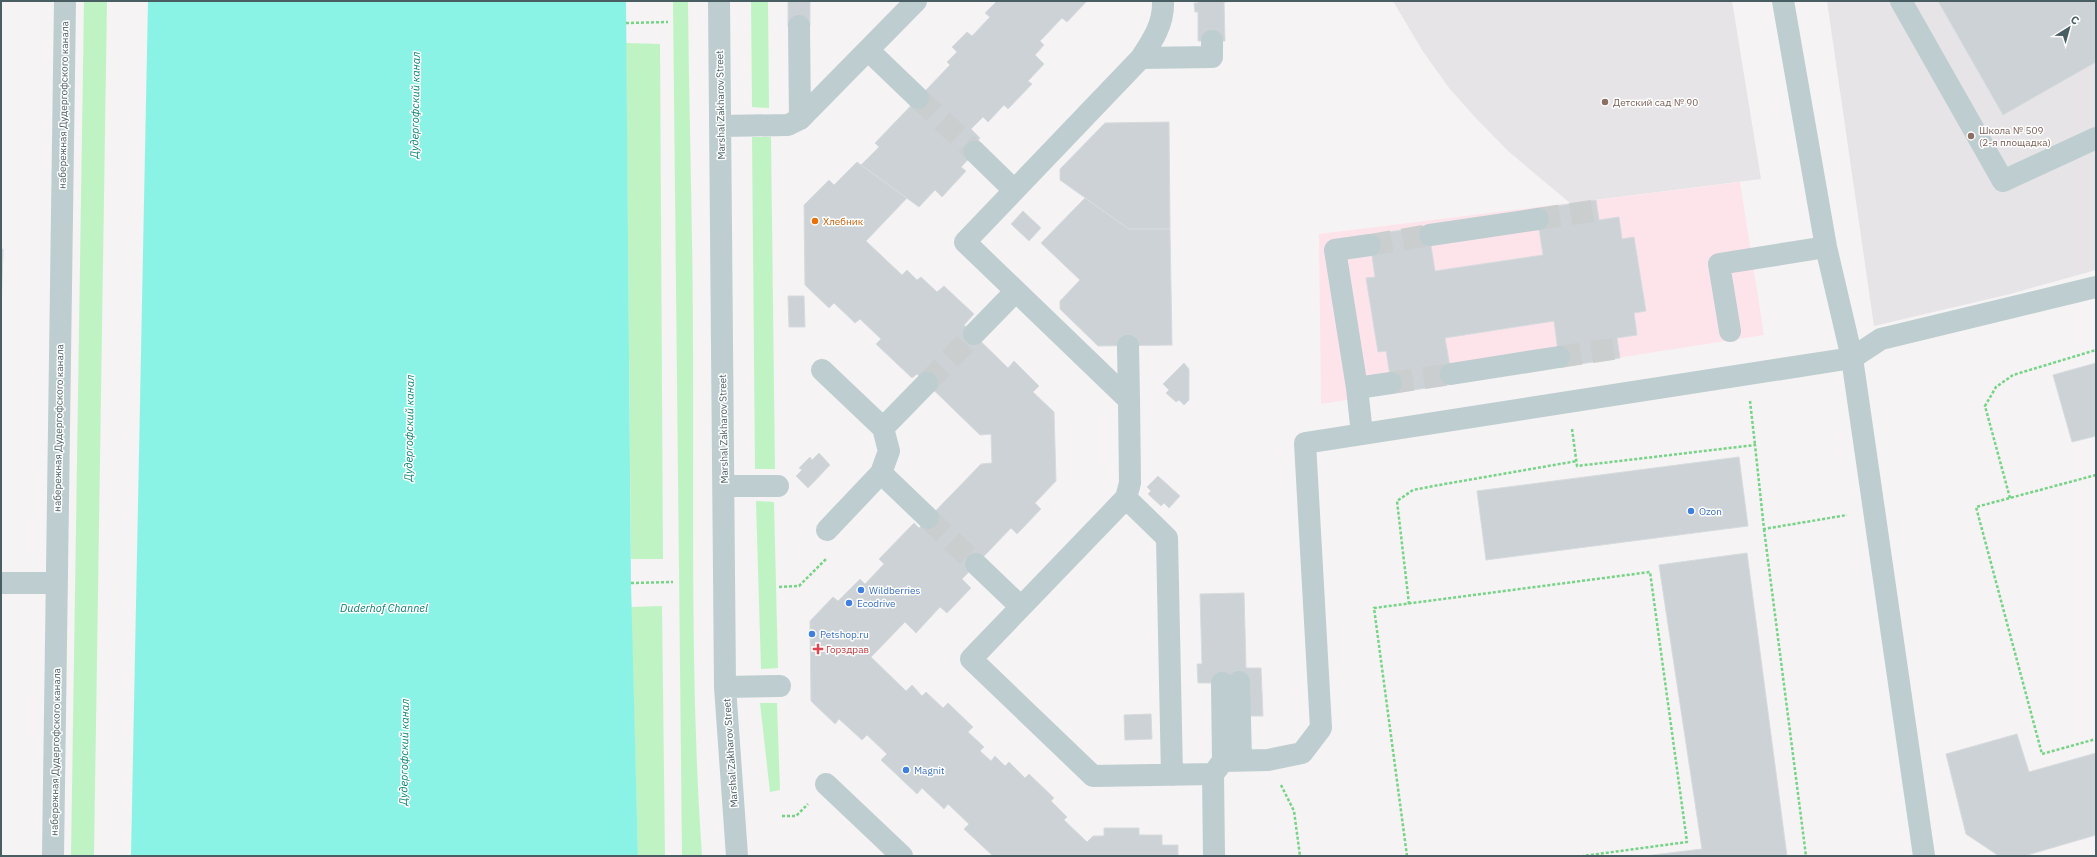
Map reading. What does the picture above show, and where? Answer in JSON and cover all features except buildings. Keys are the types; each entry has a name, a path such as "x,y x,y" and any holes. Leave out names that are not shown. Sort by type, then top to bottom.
{"street":[{"name":"набережная Дудергофского канала","path":"53,856 64,1"},
{"name":"Marshal Zakharov Street","path":"719,1 725,686 737,856"},
{"path":"720,126 788,125 800,120 916,1"},
{"path":"1129,400 965,242 1141,58 1156,37 1164,10 1163,1"},
{"path":"1783,1 1826,247 1852,358 1924,856"},
{"path":"1901,1 2003,181 2096,138"},
{"path":"799,26 800,120"},
{"path":"1141,58 1212,57 1212,41"},
{"path":"868,50 918,98"},
{"path":"975,152 1014,190"},
{"path":"1430,235 1538,219"},
{"path":"1362,434 1357,388 1335,250 1370,245"},
{"path":"1730,331 1719,264 1826,247"},
{"path":"1128,346 1130,483 1126,498 971,659 1093,776 1172,775 1226,765 1268,760 1302,753 1321,728 1305,443 1852,358 1881,339 2096,287"},
{"path":"974,334 1016,290"},
{"path":"1451,374 1559,357"},
{"path":"822,370 883,428 889,451 881,473 827,530"},
{"path":"883,428 927,383"},
{"path":"1357,388 1391,383"},
{"path":"881,473 928,518"},
{"path":"724,486 778,486"},
{"path":"1126,498 1167,538 1172,775"},
{"path":"976,564 1021,607"},
{"path":"1,583 56,583"},
{"path":"1214,856 1226,765 1231,682"},
{"path":"725,686 780,686"},
{"path":"826,784 902,856"}],"path":[{"path":"626,23 668,22"},
{"path":"2010,498 1985,406 1996,387 2013,376 2096,350"},
{"path":"1746,374 1764,529 1806,856"},
{"path":"1568,402 1577,466 1755,444"},
{"path":"1409,604 1397,501 1413,490 1577,461"},
{"path":"2096,475 1976,507 2042,754 2096,739"},
{"path":"1764,529 1874,510"},
{"path":"1407,856 1374,608 1650,572 1687,842 1583,856"},
{"path":"631,583 672,582"},
{"path":"1268,760 1294,811 1300,856"}],"shaded area":[{"name":"Детский сад № 90","path":"1393,1 1732,1 1761,179 1570,203 1508,151 1449,88 1422,50"},
{"name":"Школа № 509 (2-я площадка)","path":"1827,1 2096,1 2096,270 2010,294 1874,326"},
{"path":"1740,182 1764,335 1321,404 1319,234"}],"green space":[{"path":"84,1 107,1 94,856 71,856"},
{"path":"673,1 688,1 693,306 694,666 698,793 702,856 682,856"},
{"path":"751,1 768,1 769,108 752,107"},
{"path":"626,43 660,44 663,559 631,559"},
{"path":"752,137 771,137 775,469 755,469"},
{"path":"756,501 774,502 778,668 761,669"},
{"path":"662,606 665,856 638,856 631,607"},
{"path":"760,703 777,703 780,790 770,792"}],"water":[{"name":"Duderhof Channel","path":"148,1 626,1 631,583 638,856 131,856"}],"tunnel":[{"path":"918,98 975,152"},
{"path":"1538,219 1598,210"},
{"path":"1370,245 1430,235"},
{"path":"927,383 974,334"},
{"path":"1559,357 1619,348"},
{"path":"1391,383 1451,374"},
{"path":"928,518 976,564"}],"place":[{"name":"Детский сад № 90","path":"1605,102"},
{"name":"Школа № 509 (2-я площадка)","path":"1971,136"},
{"name":"Хлебник","path":"815,221"},
{"name":"Ozon","path":"1691,511"},
{"name":"Wildberries","path":"861,590"},
{"name":"Ecodrive","path":"849,603"},
{"name":"Petshop.ru","path":"812,634"},
{"name":"Горздрав","path":"818,649"},
{"name":"Magnit","path":"906,770"}],"water label":[{"name":"Дудергофский канал","path":"415,105"},
{"name":"Дудергофский канал","path":"409,428"},
{"name":"Дудергофский канал","path":"404,752"}]}
